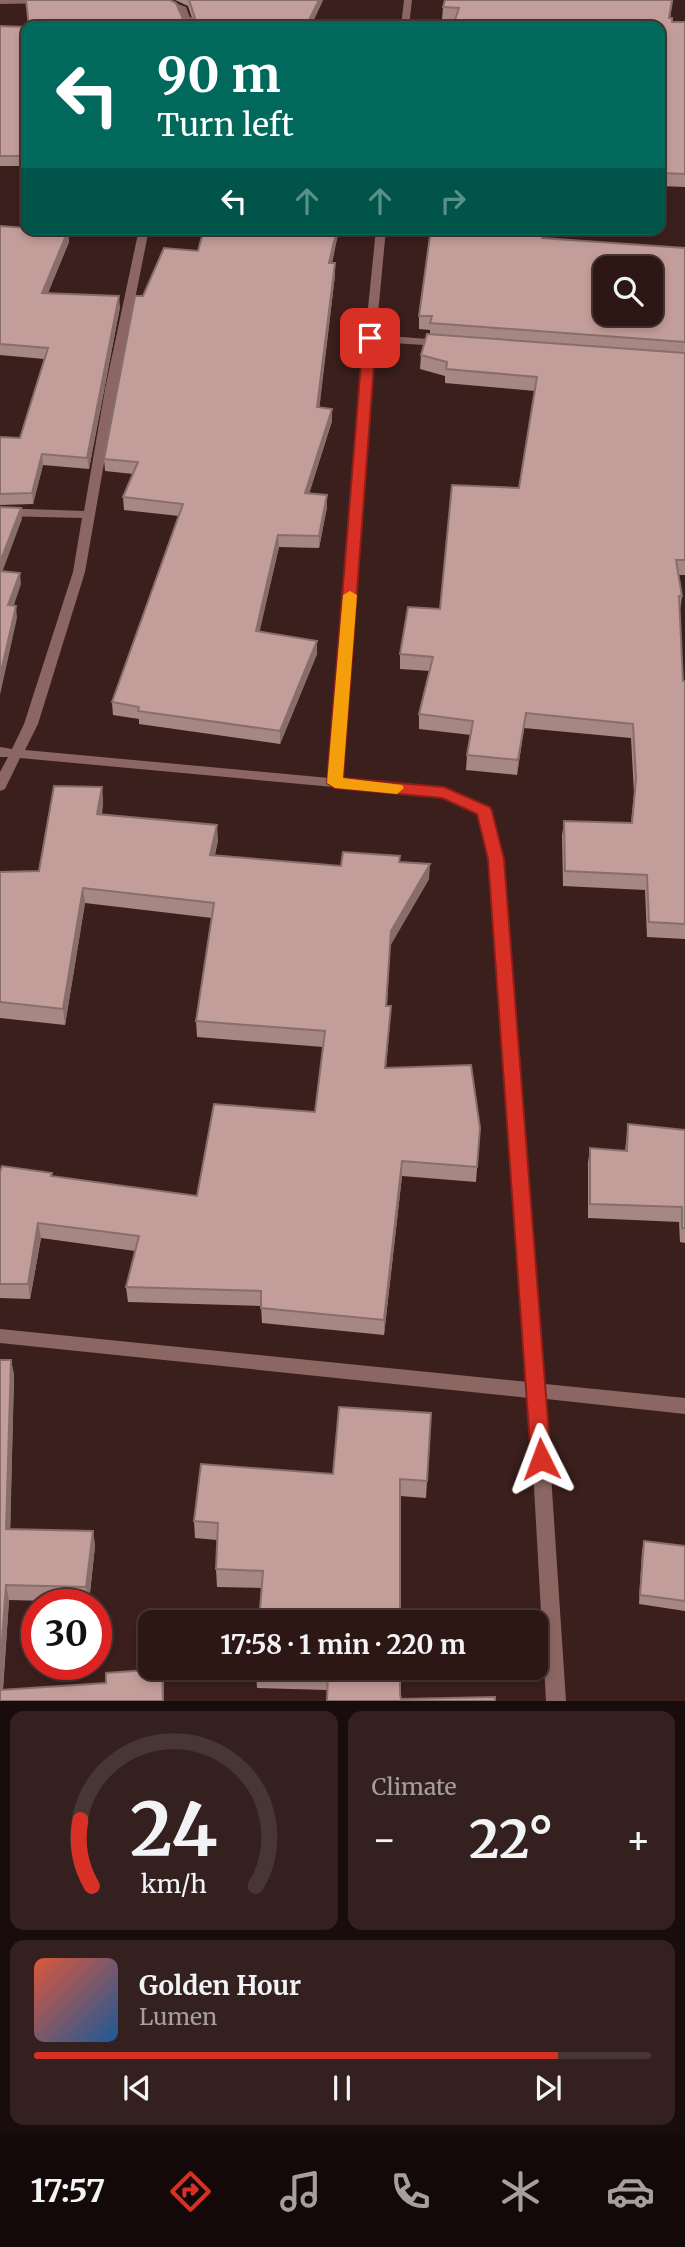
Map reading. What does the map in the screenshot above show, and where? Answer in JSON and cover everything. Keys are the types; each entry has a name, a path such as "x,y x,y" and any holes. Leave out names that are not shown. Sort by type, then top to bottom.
{"street":[{"path":"0,1 56,0"},
{"path":"130,0 168,3 183,9 187,21"},
{"path":"406,21 408,0"},
{"path":"0,786 31,724 79,572 111,389 143,235"},
{"path":"335,783 380,235"},
{"path":"370,338 452,344"},
{"path":"0,512 89,514"},
{"path":"0,752 444,793 484,811 496,859 537,1392 556,1701"},
{"path":"0,1336 685,1406"}],"building":[{"path":"26,0 170,0 176,3 183,19 195,18 189,0 319,0 308,21 28,21"},
{"path":"445,0 672,0 669,18 672,18 672,22 685,22 685,174 665,173 665,21 455,21 459,8 443,7"},
{"path":"0,26 21,27 21,156 0,156"},
{"path":"0,226 21,228 21,235 66,235 42,293 119,296 87,458 42,454 32,493 0,494 0,437 20,438 48,348 0,344"},
{"path":"202,235 336,235 329,263 335,263 317,407 332,409 305,493 327,495 319,536 278,535 256,631 317,641 280,731 138,711 139,707 112,702 183,504 123,497 138,462 104,459 135,296 143,296 164,248 198,251"},
{"path":"430,235 542,235 542,238 685,248 685,342 430,323 432,316 419,316"},
{"path":"427,334 685,353 685,560 676,560 682,596 679,596 685,681 685,924 649,922 647,875 565,871 564,821 632,823 636,779 633,724 526,713 518,760 467,755 473,721 419,714 433,657 400,654 408,607 440,609 452,485 519,488 537,377 446,369 447,362 421,355"},
{"path":"0,507 21,508 0,562"},
{"path":"0,571 20,573 8,605 16,606 0,676"},
{"path":"54,786 102,787 97,814 217,825 210,855 341,866 343,852 400,856 399,862 430,864 391,931 386,1006 391,1006 385,1068 471,1065 480,1128 477,1167 402,1161 384,1320 261,1308 261,1291 126,1287 139,1236 38,1223 28,1284 0,1284 2,1166 52,1173 51,1176 197,1196 214,1104 315,1112 325,1031 196,1021 214,903 83,888 63,1009 0,1002 0,872 39,871"},
{"path":"628,1124 685,1130 685,1228 682,1228 682,1207 590,1204 590,1148 627,1151"},
{"path":"0,1360 11,1360 6,1529 93,1531 86,1587 6,1585 0,1669"},
{"path":"339,1407 431,1413 427,1481 400,1479 400,1610 260,1610 263,1571 216,1569 218,1523 194,1521 201,1464 333,1474"},
{"path":"644,1541 685,1546 685,1601 640,1595"},
{"path":"138,1671 138,1680 162,1680 163,1701 0,1701 0,1690 106,1683 106,1680 112,1680 112,1673"},
{"path":"328,1680 400,1680 401,1699 495,1697 495,1701 327,1701"}],"slow traffic":[{"path":"350,595 335,783 397,788"}],"route":[{"path":"370,338 335,783 444,793 484,811 496,859 541,1459"}]}
